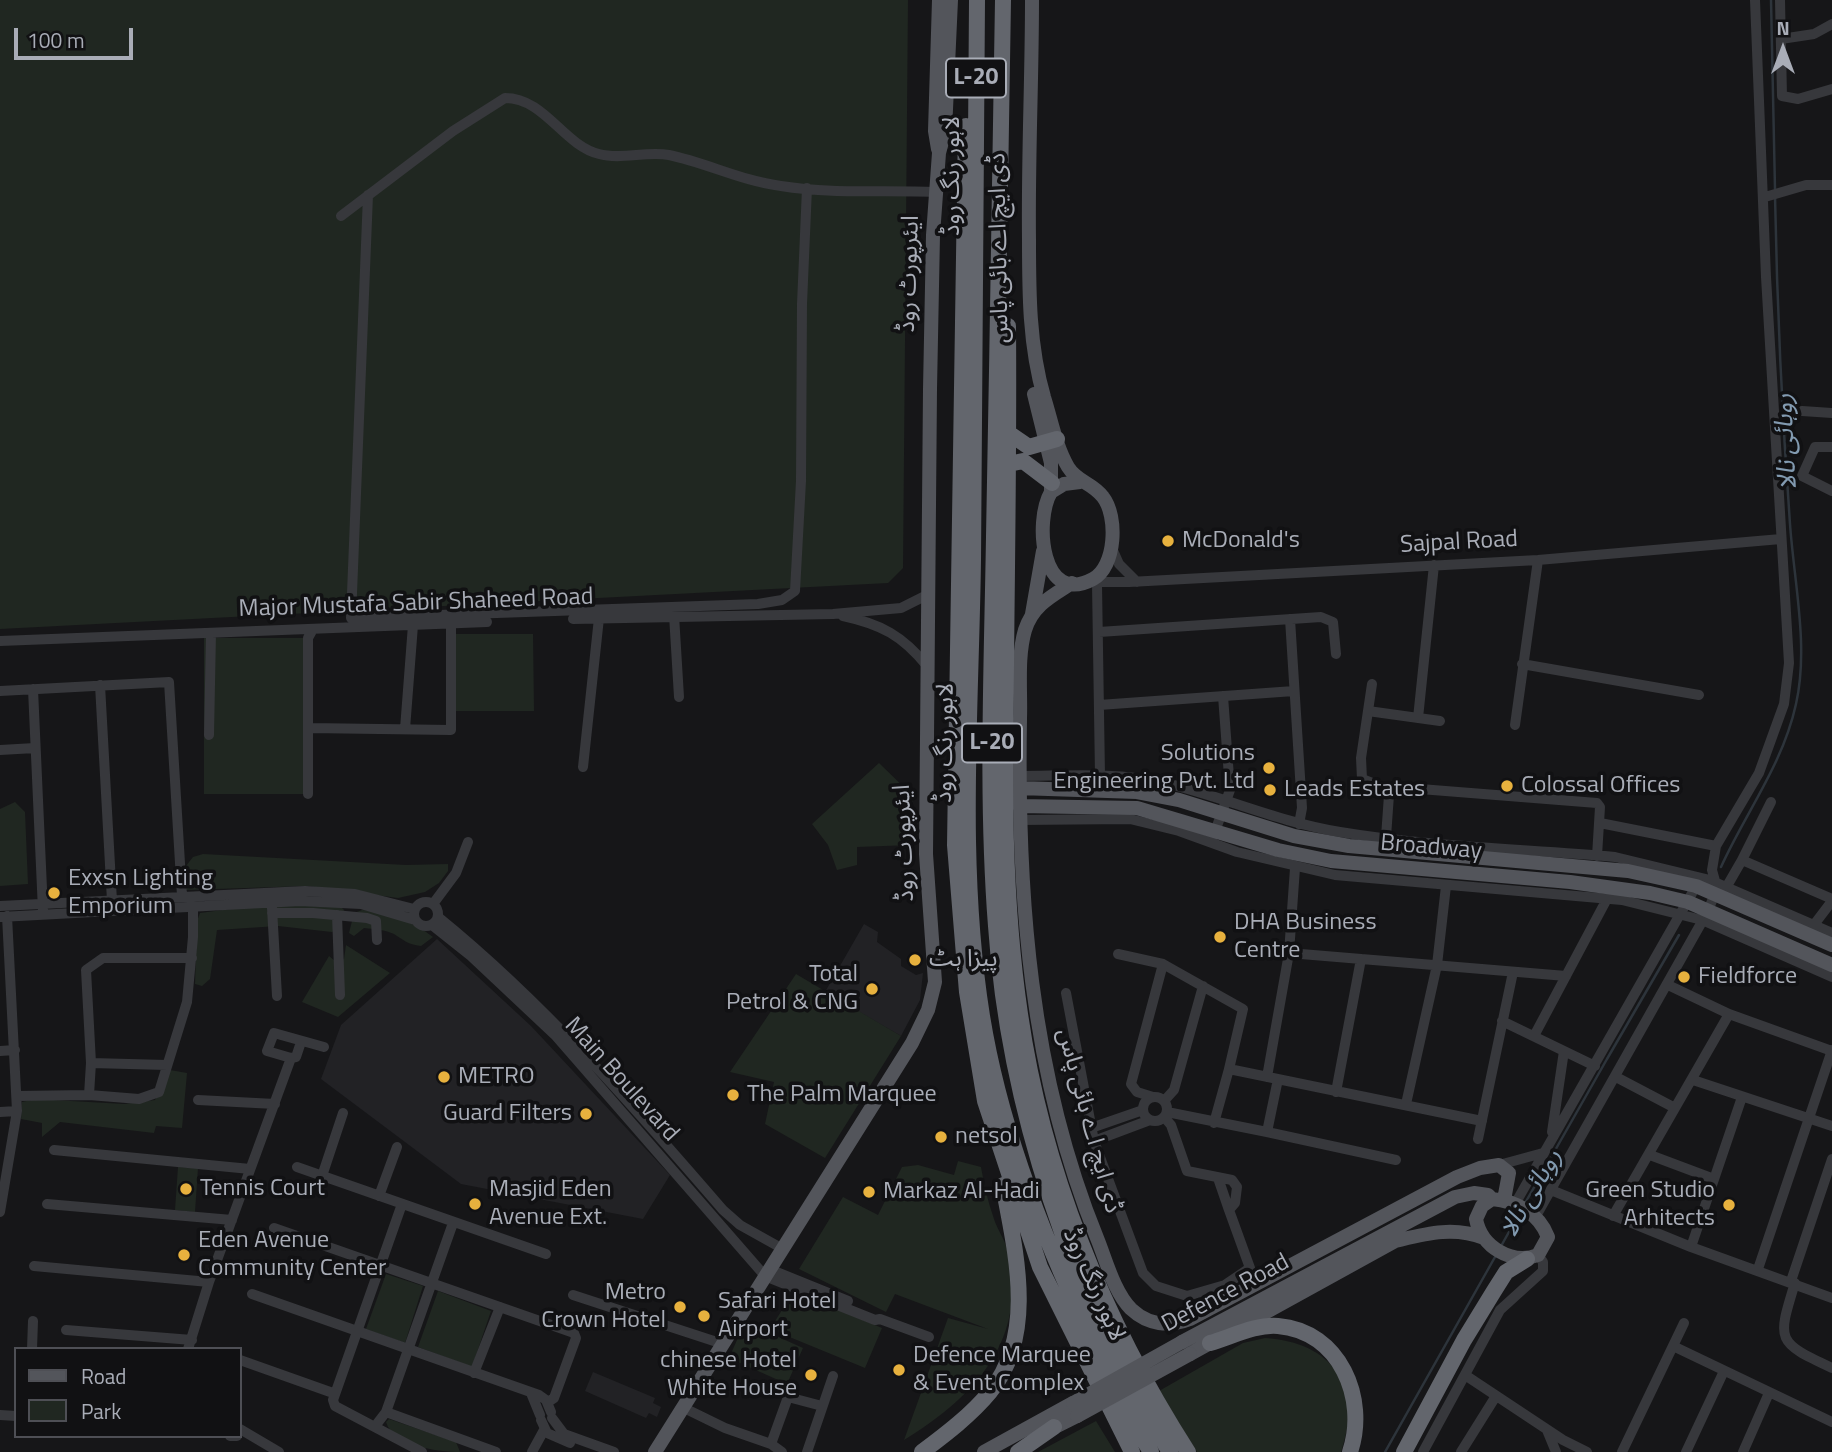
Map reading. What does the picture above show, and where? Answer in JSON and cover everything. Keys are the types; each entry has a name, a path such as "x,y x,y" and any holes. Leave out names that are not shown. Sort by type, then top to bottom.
{"highway":[{"name":"لاہور رنگ روڈ","path":"977,0 968,825 982,1015 990,1061 1043,1229 1126,1411 1151,1452"},
{"name":"لاہور رنگ روڈ","path":"1003,1 992,715 992,859 996,930 1011,1040 1057,1217 1115,1358 1137,1401 1170,1452"},
{"path":"977,30 967,80 963,194 955,845 967,992 985,1101 1040,1267 1132,1452"},
{"path":"1001,192 1007,215 1010,434 1004,771 1010,933 1020,1015 1050,1143 1088,1257 1146,1380 1188,1452"},
{"path":"1010,434 1029,447 1052,440"},
{"path":"1009,464 1023,461 1051,488"},
{"path":"922,1452 968,1415 992,1390 1008,1360 1017,1319 1019,1276 994,1131"},
{"path":"1404,1452 1464,1339 1506,1272 1532,1257"},
{"path":"1210,1343 1259,1328 1280,1326 1321,1342 1336,1357 1355,1398 1355,1431 1350,1452"},
{"path":"1018,1452 1054,1427"}],"main road":[{"name":"ایئرپورٹ روڈ","path":"939,0 935,131 939,153"},
{"name":"ایئرپورٹ روڈ","path":"655,1452 912,1043 933,997 935,970 926,854 927,595 936,192 939,153 945,131 951,0"},
{"name":"ڈی ایچ اے بائی پاس","path":"1023,0 1022,317 1028,367 1052,440 1051,488"},
{"path":"1032,0 1028,200 1031,331 1052,440 1066,465 1080,482"},
{"path":"1032,615 1044,600 1085,583 1105,567 1111,546 1106,500 1092,486 1080,482 1064,484 1051,488 1044,518 1043,551 1052,571 1085,583"},
{"name":"ڈی ایچ اے بائی پاس","path":"1043,551 1032,615 1022,643 1019,813 1026,945 1048,1074 1087,1213 1121,1294 1141,1316 1169,1324 1190,1319 1457,1177 1480,1168 1499,1165"},
{"name":"Broadway","path":"1019,782 1137,792 1179,800 1224,809 1294,836 1349,846 1704,878 1832,944"},
{"name":"Broadway","path":"1019,813 1137,808 1213,836 1331,861 1609,886 1685,908 1832,965"},
{"path":"1499,1165 1509,1173 1510,1178 1503,1201"},
{"name":"Defence Road","path":"984,1452 1075,1410 1455,1196 1474,1193 1503,1201"},
{"path":"1503,1201 1536,1216 1548,1237 1532,1257 1507,1255 1484,1238 1476,1219 1482,1206 1503,1201"},
{"name":"Defence Road","path":"1186,1348 1210,1343 1395,1241 1454,1231 1484,1238"},
{"name":"Defence Road","path":"1006,1452 1054,1427 1075,1410"}],"street":[{"path":"1503,1201 1543,1153 1704,878 1716,846 1759,773 1788,687 1770,195 1755,0"},
{"path":"1780,0 1782,96 1798,99 1832,89"},
{"path":"1781,39 1814,34 1832,24"},
{"path":"341,216 453,131 505,99 529,104 583,146 601,155 665,154 701,163 745,179 807,188 936,192"},
{"path":"1770,195 1806,185 1832,185"},
{"path":"368,195 351,618 758,604 782,600 794,590 798,564 807,188"},
{"path":"1802,411 1832,413"},
{"path":"1832,447 1815,447 1802,476 1832,491"},
{"name":"Sajpal Road","path":"1085,583 1538,560 1782,538"},
{"path":"1111,546 1119,564 1137,582"},
{"path":"1515,725 1538,560"},
{"path":"1418,718 1434,565"},
{"path":"1085,583 1099,632 1100,776"},
{"path":"833,614 901,608 927,595"},
{"path":"833,614 886,628 910,645 927,666"},
{"name":"Major Mustafa Sabir Shaheed Road","path":"0,641 674,615 833,614"},
{"path":"674,615 679,697"},
{"path":"583,767 599,618"},
{"path":"1099,632 1328,618 1333,622 1336,654"},
{"path":"1290,619 1302,808 1299,824"},
{"path":"309,727 451,730 451,624"},
{"path":"405,729 413,625"},
{"path":"308,794 308,638 313,629"},
{"path":"209,735 211,633"},
{"path":"1522,664 1699,695"},
{"path":"0,691 169,682 190,899 192,958 187,1002 163,1084 153,1096 139,1099 89,1095 17,1096"},
{"path":"1372,684 1361,758 1362,779 1390,790 1401,786 1592,802 1600,807 1597,856"},
{"path":"100,685 112,901"},
{"path":"33,690 43,909"},
{"path":"1099,705 1294,691"},
{"path":"1223,696 1230,790 1213,836 1295,868 1335,875 1608,897 1685,908"},
{"path":"1368,711 1440,721"},
{"path":"0,750 35,748"},
{"path":"1019,782 1100,776 1159,782 1224,809 1299,824 1386,837 1597,856 1704,878 1832,933"},
{"path":"1386,837 1390,790"},
{"path":"1536,1216 1668,985 1720,887 1742,859 1771,802"},
{"path":"1600,823 1716,846"},
{"path":"0,906 43,909 305,891 354,899 415,915 422,926 435,921 433,904 456,873 468,842"},
{"path":"1742,859 1832,900 1813,926"},
{"path":"1267,1132 1289,953 1295,868"},
{"path":"1406,1104 1437,965 1446,886"},
{"path":"1534,1036 1608,897"},
{"path":"0,1212 4,1171 17,1111 15,1050 6,991 4,916 112,901 354,899"},
{"path":"351,917 354,899"},
{"path":"272,901 277,996"},
{"path":"415,915 422,902 433,904"},
{"path":"272,913 337,915 376,921 377,940"},
{"path":"337,915 340,995"},
{"path":"1705,916 1832,978"},
{"name":"Main Boulevard","path":"435,921 485,956 533,1000 728,1216 783,1248"},
{"name":"Main Boulevard","path":"435,921 555,1035 767,1273"},
{"path":"1289,953 1566,976"},
{"path":"1118,954 1163,964 1243,1009 1214,1122"},
{"path":"89,1095 91,1063 84,976 89,965 103,958 192,958"},
{"path":"1336,1092 1361,959"},
{"path":"1066,993 1094,1141 1138,1264 1156,1286 1178,1295 1197,1295 1224,1285 1249,1270 1250,1263 1218,1178 1187,1171 1162,1107 1137,1092 1131,1084 1163,964"},
{"path":"1479,1139 1513,972"},
{"path":"1668,985 1729,1014 1832,1051 1758,1269"},
{"path":"1094,1141 1150,1120 1174,1090 1203,986"},
{"path":"1613,1216 1729,1014"},
{"path":"1502,1021 1595,1066"},
{"path":"301,1042 296,1057 267,1051 274,1033 324,1047"},
{"path":"0,1051 15,1050"},
{"path":"1551,1139 1564,1051"},
{"path":"65,1330 190,1345 209,1282 291,1058"},
{"path":"91,1063 167,1065"},
{"path":"1229,1069 1482,1121"},
{"path":"1616,1077 1675,1108"},
{"path":"1693,1080 1832,1126"},
{"path":"1690,1247 1742,1097"},
{"path":"1091,1129 1143,1110 1147,1099 1162,1107 1214,1122 1396,1160"},
{"path":"198,1100 275,1104"},
{"path":"1143,1110 1150,1120"},
{"path":"0,1112 17,1111"},
{"path":"322,1176 343,1113"},
{"path":"379,1196 397,1147"},
{"path":"54,1150 250,1169"},
{"path":"1499,1165 1543,1153"},
{"path":"1650,1155 1714,1179"},
{"path":"1832,1159 1793,1282 1783,1326 1785,1339 1794,1349 1832,1368"},
{"path":"297,1167 546,1254"},
{"path":"1551,1190 1690,1247 1758,1269 1832,1298"},
{"path":"47,1204 232,1220"},
{"path":"332,1394 338,1390 359,1333 402,1204"},
{"path":"376,1425 386,1412 453,1223"},
{"path":"274,1228 382,1264 575,1335 532,1452"},
{"path":"1423,1452 1500,1310 1543,1271 1543,1262 1532,1257"},
{"path":"34,1266 209,1282"},
{"path":"767,1273 877,1313 880,1319 929,1337"},
{"path":"253,1294 531,1393 546,1416 564,1434 614,1452"},
{"path":"573,1295 723,1344"},
{"path":"474,1373 500,1307"},
{"path":"32,1347 33,1321"},
{"path":"1622,1452 1684,1322"},
{"path":"1673,1346 1832,1422"},
{"path":"242,1361 332,1394"},
{"path":"1686,1452 1724,1371"},
{"path":"807,1452 833,1376"},
{"path":"1465,1376 1547,1430 1587,1452"},
{"path":"1744,1452 1769,1393"},
{"path":"332,1394 335,1406 372,1426 376,1425 386,1435 422,1452"},
{"path":"1461,1452 1496,1396"},
{"path":"771,1444 788,1397 822,1406"},
{"path":"682,1407 725,1428 771,1444 782,1452"},
{"path":"386,1412 467,1447 496,1452"},
{"path":"546,1416 549,1435 596,1452"},
{"path":"1547,1430 1556,1452"},
{"path":"242,1433 279,1452"},
{"path":"1470,1438 1476,1452"}],"shaded area":[{"path":"864,924 878,932 877,942 901,959 901,966 916,975 923,973 920,1000 901,1036 825,992"},
{"path":"437,939 531,1026 670,1175 643,1219 461,1184 321,1079 341,1025"},
{"path":"593,1372 655,1398 653,1403 661,1407 657,1417 649,1413 646,1418 585,1391"}],"green space":[{"path":"0,0 908,0 903,568 888,583 0,629"},
{"path":"451,634 533,634 534,711 451,711"},
{"path":"204,638 308,638 308,794 204,794"},
{"path":"879,763 913,796 911,845 857,847 857,865 837,870 828,845 812,824"},
{"path":"15,802 25,812 28,884 0,886 0,809"},
{"path":"203,854 406,865 448,864 448,871 439,883 425,892 398,898 308,886 186,890 182,871 193,857"},
{"path":"252,906 340,906 344,910 338,929 332,932 278,926 217,930 210,979 202,986 195,984 197,921 200,913"},
{"path":"362,910 400,919 433,937 421,946 380,930 364,928 354,936 349,933 354,913"},
{"path":"346,945 390,973 338,1017 302,1002 329,956 335,961 344,959"},
{"path":"796,974 901,1036 825,1158 765,1124 774,1082 730,1072"},
{"path":"170,1070 187,1073 182,1128 156,1126 154,1133 60,1122 42,1137 42,1123 21,1119 22,1102 36,1099 124,1104 155,1100"},
{"path":"958,1161 981,1167 995,1223 1007,1249 1012,1281 1011,1310 1003,1337 991,1362 974,1384 953,1405 904,1440 948,1318 988,1329 895,1294 886,1312 799,1269 843,1197 878,1215 902,1167 918,1165 954,1175"},
{"name":"Tennis Court","path":"178,1167 198,1168 195,1212 175,1210"},
{"path":"386,1274 423,1286 405,1343 366,1329"},
{"path":"438,1291 491,1311 472,1367 418,1347"},
{"path":"794,1291 882,1328 865,1368 770,1329"},
{"path":"745,1322 803,1348 787,1384 729,1358"},
{"path":"1265,1338 1288,1341 1308,1348 1325,1359 1337,1372 1345,1388 1348,1407 1347,1429 1341,1452 1197,1452 1159,1391 1243,1343"},
{"path":"389,1419 456,1442 460,1452 429,1449 407,1442 390,1430 386,1422"},
{"path":"1096,1421 1115,1452 1038,1452"}],"waterway":[{"name":"روہائی نالا","path":"1771,0 1775,189"},
{"name":"روہائی نالا","path":"1721,867 1782,747 1790,726 1800,682 1801,637 1785,442 1775,196"},
{"name":"روہائی نالا","path":"1607,1059 1679,935"},
{"name":"روہائی نالا","path":"1524,1205 1607,1059"},
{"name":"روہائی نالا","path":"1500,1248 1519,1214"},
{"name":"روہائی نالا","path":"1385,1452 1495,1257"}],"place":[{"name":"McDonald's","path":"1168,541"},
{"name":"Solutions Engineering Pvt. Ltd","path":"1269,768"},
{"name":"Colossal Offices","path":"1507,786"},
{"name":"Leads Estates","path":"1270,790"},
{"name":"Exxsn Lighting Emporium","path":"54,893"},
{"name":"DHA Business Centre","path":"1220,937"},
{"name":"پیزا ہٹ","path":"915,960"},
{"name":"Fieldforce","path":"1684,977"},
{"name":"Total Petrol & CNG","path":"872,989"},
{"name":"METRO","path":"444,1077"},
{"name":"The Palm Marquee","path":"733,1095"},
{"name":"Guard Filters","path":"586,1114"},
{"name":"netsol","path":"941,1137"},
{"name":"Tennis Court","path":"186,1189"},
{"name":"Markaz Al-Hadi","path":"869,1192"},
{"name":"Masjid Eden Avenue Ext.","path":"475,1204"},
{"name":"Green Studio Arhitects","path":"1729,1205"},
{"name":"Eden Avenue Community Center","path":"184,1255"},
{"name":"Metro Crown Hotel","path":"680,1307"},
{"name":"Safari Hotel Airport","path":"704,1316"},
{"name":"Defence Marquee & Event Complex","path":"899,1370"},
{"name":"chinese Hotel White House","path":"811,1375"}]}
